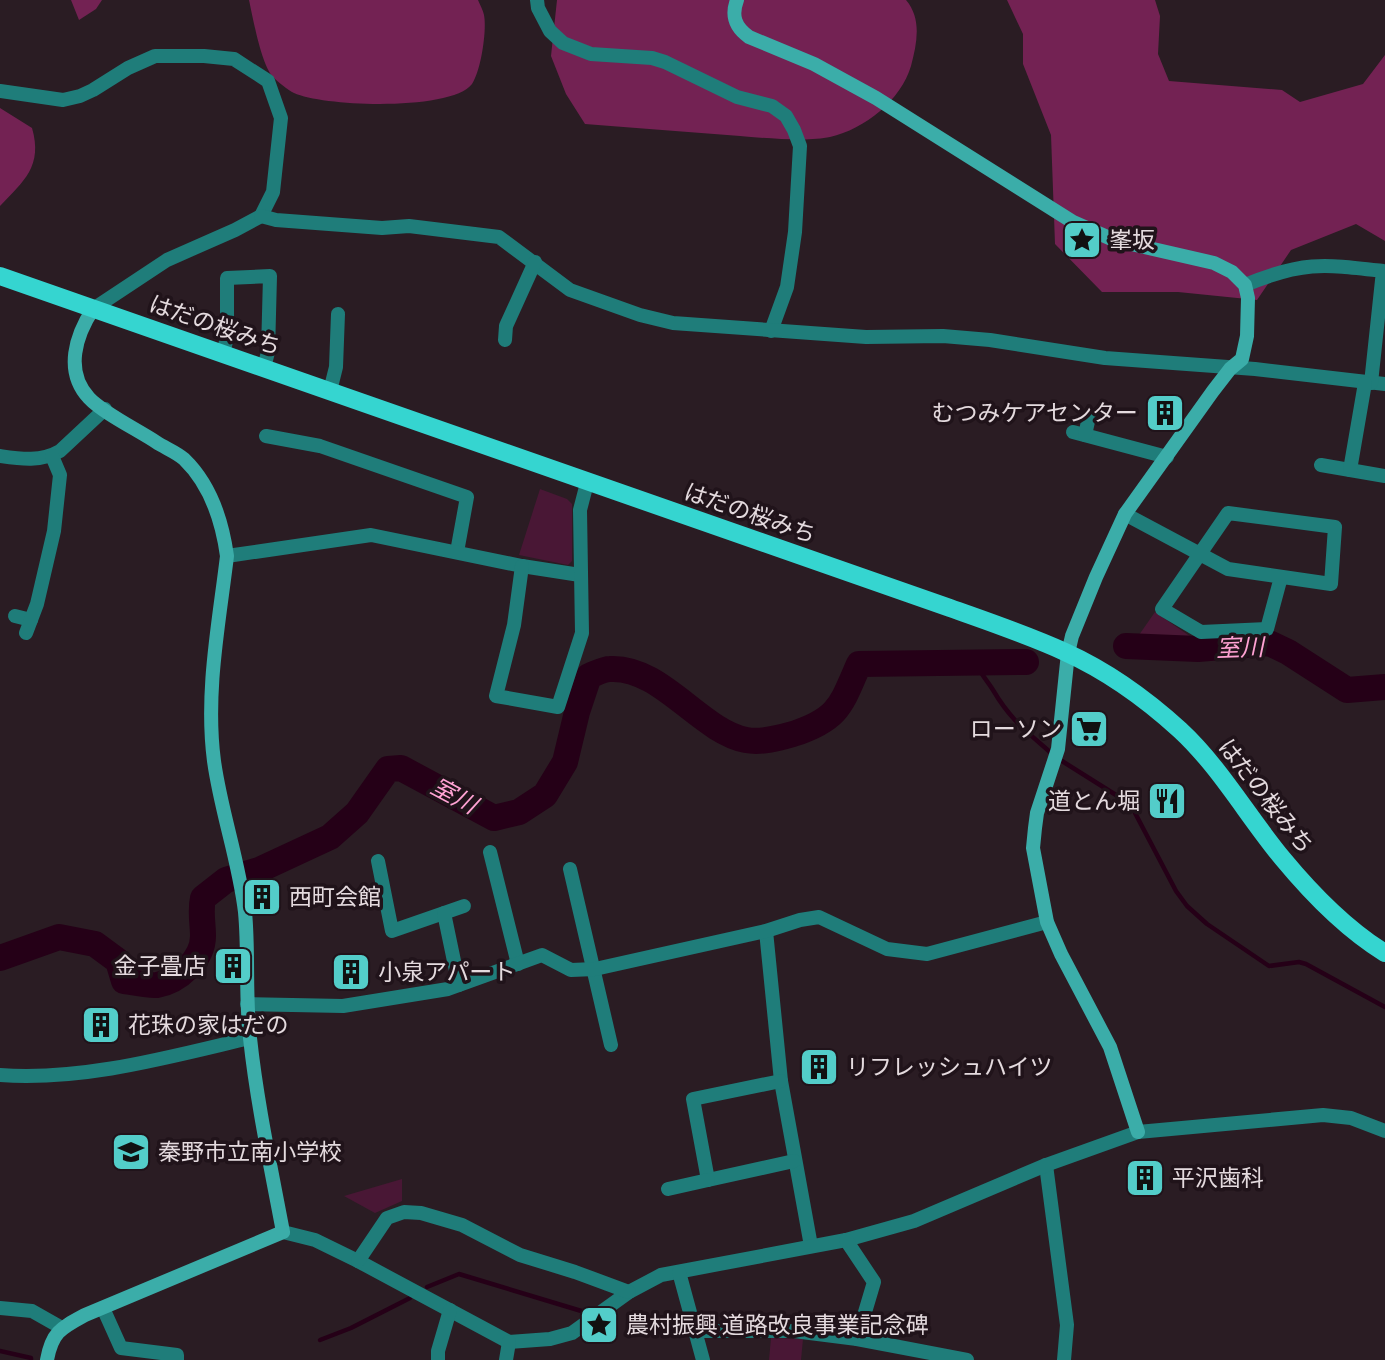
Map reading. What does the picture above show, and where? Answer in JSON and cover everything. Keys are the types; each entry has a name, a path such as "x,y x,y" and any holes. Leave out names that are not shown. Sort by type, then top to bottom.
{"main road":[{"name":"はだの桜みち","path":"0,276 950,608 1068,653 1109,676 1181,730 1283,859 1317,897 1385,953"}],"street":[{"path":"537,0 538,8 550,31 563,43 591,54 652,58 665,62 737,97 772,106 786,116 800,146 795,232 787,287 771,331"},
{"path":"737,0 733,9 734,21 749,37 814,64 876,98 1073,222 1114,240 1214,263 1232,272 1245,285 1248,298 1247,337 1241,359 1230,369 1125,514 1072,636 1058,749 1037,813 1033,848 1047,922 1061,954 1101,1026 1138,1132"},
{"path":"0,91 63,100 93,90 128,68 155,56 204,56 234,59 268,81 281,118 274,192 261,216 166,260 109,296 93,309 77,339 73,361 78,379 88,398 181,457 207,489 218,512 227,556 211,686 214,761 243,893 247,928 250,1038 283,1232"},
{"path":"261,216 276,220 382,228 409,226 499,237 570,290 640,315 673,323 866,337 955,337 1105,358 1255,369 1374,383"},
{"path":"502,330 535,262"},
{"path":"1245,285 1277,272 1308,265 1383,271 1374,383 1350,470"},
{"path":"223,354 227,337 227,278 270,276 268,352 264,368"},
{"path":"330,391 336,367 338,314"},
{"path":"0,456 41,459 52,456 104,409"},
{"path":"1089,417 1079,434 1167,457"},
{"path":"266,436 320,446 467,497 457,552"},
{"path":"15,616 29,627 46,571 54,531 60,475 52,456"},
{"path":"1321,465 1385,476"},
{"path":"522,566 514,625 496,696 558,707 582,633 580,510 587,483"},
{"path":"1125,514 1198,554 1228,569 1331,584 1335,527 1228,513 1198,554 1162,609 1201,632 1267,629 1280,578"},
{"path":"227,556 371,535 580,575"},
{"path":"490,852 518,964"},
{"path":"378,861 377,892 391,931 464,906"},
{"path":"570,869 611,1045"},
{"path":"444,913 459,985"},
{"path":"247,1004 343,1006 449,989 542,955 571,970 595,968 819,917 887,949 927,954 1047,922"},
{"path":"766,931 781,1082 811,1246"},
{"path":"0,1075 34,1076 139,1063 250,1038"},
{"path":"708,1180 693,1099 781,1082"},
{"path":"47,1360 55,1334 62,1328 283,1232 315,1240 509,1342 550,1339 572,1333 629,1292 661,1275 846,1240 914,1221 1046,1165 1138,1132 1323,1115 1351,1118 1385,1131"},
{"path":"668,1189 794,1161"},
{"path":"1046,1165 1067,1325 1064,1360"},
{"path":"358,1261 387,1219 404,1212 421,1213 462,1225 520,1255 629,1292"},
{"path":"846,1240 874,1282 857,1339"},
{"path":"679,1272 703,1360"},
{"path":"0,1308 32,1311 62,1328"},
{"path":"103,1308 121,1348 177,1355 177,1360"},
{"path":"438,1360 438,1351 450,1310"},
{"path":"696,1331 794,1331 857,1339 967,1360"},
{"path":"506,1360 509,1342"}],"shaded area":[{"path":"71,0 102,0 96,9 79,20"},
{"path":"249,0 478,0 484,13 485,30 478,70 472,84 460,93 440,99 387,104 309,98 289,90 269,71 258,40"},
{"path":"557,0 906,0 916,23 916,40 906,78 890,101 868,120 830,137 773,139 585,124 566,94 551,56"},
{"path":"1007,0 1155,0 1160,16 1158,54 1169,81 1282,90 1300,102 1363,84 1385,55 1385,241 1356,224 1291,250 1257,300 1178,292 1102,292 1055,244 1051,135 1023,64 1023,34"},
{"path":"0,108 32,128 35,153 24,180 0,206"},
{"path":"540,489 567,499 572,504 572,561 568,565 519,555"},
{"path":"1155,612 1191,637 1140,638 1139,635"},
{"path":"402,1179 402,1201 375,1213 344,1196"},
{"path":"771,1338 803,1339 801,1360 769,1360"}],"waterway":[{"name":"室川","path":"1126,646 1198,649 1269,643 1347,690 1385,687"},
{"path":"976,662 1012,717 1050,752"},
{"name":"室川","path":"0,958 59,937 95,944 118,961 124,981 157,985 165,983 188,968 199,953 203,936 203,898 226,880 259,870 330,837 357,813 388,769 401,768 494,818 519,812 545,795 565,762 589,676 605,670 629,671 646,678 713,725 729,734 758,741 793,734 829,716 848,690 859,664 1026,662"},
{"path":"1062,761 1116,795 1134,811 1176,891 1187,906 1207,924 1269,966 1299,962 1306,964 1385,1007"},
{"path":"427,1287 459,1274 588,1313"},
{"path":"320,1340 351,1328 410,1298"},
{"path":"0,1351 31,1360"}],"place":[{"name":"峯坂","path":"1082,240"},
{"name":"むつみケアセンター","path":"1165,413"},
{"name":"ローソン","path":"1089,729"},
{"name":"道とん堀","path":"1167,801"},
{"name":"西町会館","path":"262,897"},
{"name":"金子畳店","path":"233,966"},
{"name":"小泉アパート","path":"351,972"},
{"name":"花珠の家はだの","path":"101,1025"},
{"name":"リフレッシュハイツ","path":"819,1067"},
{"name":"秦野市立南小学校","path":"131,1152"},
{"name":"平沢歯科","path":"1145,1178"},
{"name":"農村振興 道路改良事業記念碑","path":"599,1325"}]}
